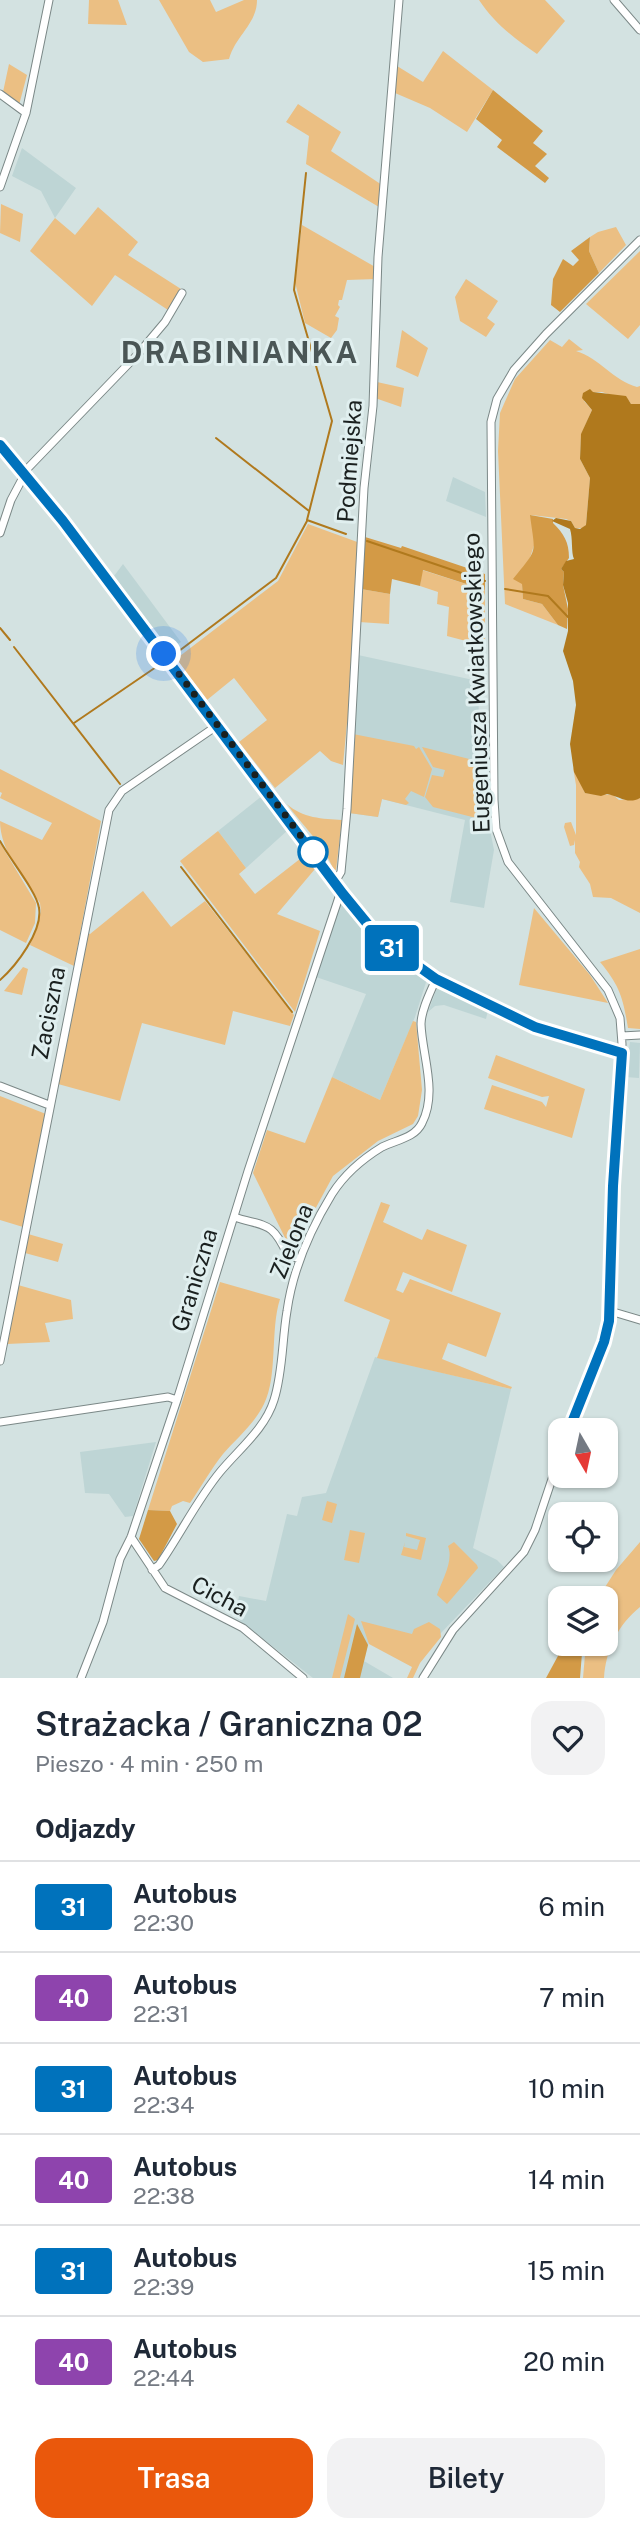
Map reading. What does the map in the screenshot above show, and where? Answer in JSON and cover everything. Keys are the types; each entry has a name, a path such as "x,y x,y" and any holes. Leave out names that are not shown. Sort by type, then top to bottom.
{"street":[{"path":"0,187 26,113 49,0"},
{"name":"Podmiejska","path":"335,882 341,872 347,809 365,488 373,406 378,257 399,0"},
{"path":"614,0 640,30"},
{"path":"0,94 26,113"},
{"name":"Eugeniusza Kwiatkowskiego","path":"574,1418 604,1342 610,1311 613,1186 622,1036 620,1018 608,990 517,875 503,852 498,836 494,800 491,442 494,407 503,385 514,370 640,240"},
{"path":"0,533 11,500 25,472 138,354 165,322 182,293"},
{"path":"0,445 25,472 341,891 384,941 436,979 535,1027 622,1053"},
{"name":"Zaciszna","path":"0,1361 109,810 122,791 218,725"},
{"name":"Graniczna","path":"80,1678 103,1622 120,1559 131,1537 177,1400 341,891"},
{"name":"Zielona","path":"152,1570 159,1565 220,1472 241,1450 271,1408 277,1388 289,1294 299,1259 332,1194 344,1178 380,1149 412,1134 423,1122 428,1098 428,1075 421,1023 436,979"},
{"path":"622,1036 640,1035"},
{"path":"0,1086 49,1105"},
{"path":"234,1217 272,1228 278,1234 287,1254 299,1259"},
{"path":"610,1311 640,1320"},
{"path":"0,1422 168,1397 177,1400"},
{"path":"423,1678 454,1628 524,1552 535,1530 549,1488"},
{"name":"Cicha","path":"131,1537 165,1588 243,1628 303,1678"}],"shaded area":[{"path":"89,0 118,0 127,25 88,24"},
{"path":"159,0 210,0 216,12 244,0 257,0 254,16 229,59 203,62 189,52"},
{"path":"479,0 545,0 565,21 537,54 505,30"},
{"path":"443,51 493,90 467,132 430,108 395,93 397,66 423,82"},
{"path":"9,64 27,75 19,105 3,92"},
{"path":"493,90 543,131 533,143 547,154 535,166 549,178 545,183 497,147 502,140 476,119"},
{"path":"298,104 341,132 331,151 382,185 379,207 306,164 309,136 286,122"},
{"path":"22,148 76,188 55,218 41,191 12,176"},
{"path":"1,204 23,214 20,242 0,233"},
{"path":"98,207 138,242 128,255 181,289 168,310 115,275 92,306 30,251 55,218 75,235"},
{"path":"302,225 377,268 376,279 347,280 335,316 339,318 337,330 331,338 305,323 295,282"},
{"path":"616,227 626,245 599,273 589,251 590,237"},
{"path":"590,237 589,251 599,273 560,312 551,305 553,279 563,259 573,266 579,260 571,251"},
{"path":"640,251 640,325 628,339 586,304"},
{"path":"466,279 498,301 487,318 495,324 486,337 460,321 455,297"},
{"path":"402,330 428,348 418,377 396,367"},
{"path":"569,339 583,350 576,351 628,384 640,386 640,404 631,404 602,392 593,392 584,401 592,410 581,435 580,459 590,478 586,525 583,528 575,528 571,521 566,519 531,515 535,542 522,583 523,599 542,604 558,625 505,604 498,451 500,413 515,379 550,340 562,347"},
{"path":"377,382 404,388 401,407 375,398"},
{"path":"590,389 593,392 626,396 631,404 640,404 640,798 631,801 607,794 601,796 585,793 574,772 570,744 576,705 573,681 563,651 568,631 568,603 563,585 564,572 561,569 566,561 574,559 570,529 552,521 556,518 571,521 575,528 580,529 586,525 590,478 580,459 581,434 592,410 582,398 583,393"},
{"path":"453,477 485,492 486,517 446,501"},
{"path":"530,515 553,519 567,543 569,558 561,569 564,572 563,585 568,609 567,629 558,625 542,604 523,599 522,584 513,579 533,550"},
{"path":"308,524 360,543 350,726 347,723 343,765 331,761 320,751 275,788 239,742 267,720 234,678 207,700 176,659 278,581"},
{"path":"365,537 401,548 402,546 485,574 485,590 423,570 420,586 392,579 390,594 361,589"},
{"path":"123,564 181,642 169,650 114,576"},
{"path":"422,570 485,590 485,646 447,636 449,607 437,604 438,592 420,586"},
{"path":"361,589 390,594 389,624 359,622"},
{"path":"358,655 478,681 480,760 485,763 484,799 494,850 484,908 450,902 465,820 382,799 378,817 349,813"},
{"path":"353,734 414,746 416,749 419,747 432,769 424,797 411,791 405,799 409,803 406,805 382,799 378,817 349,813"},
{"path":"422,747 485,763 484,799 488,821 433,807 425,797 432,775 443,777 445,770 433,767"},
{"path":"573,767 585,793 613,795 619,800 640,798 640,913 611,898 593,897 590,884 579,867 575,840 574,845 570,846 564,827 565,823 571,822 576,835 576,785"},
{"path":"0,769 101,821 74,966 30,945 41,912 40,903 8,854 0,821 42,840 52,823 0,798"},
{"path":"262,796 288,830 246,868 218,831"},
{"path":"287,804 306,815 342,820 336,870 319,844"},
{"path":"218,831 246,868 239,874 255,894 305,855 315,869 277,914 320,931 295,1012 180,861"},
{"path":"0,843 36,903 35,923 26,943 0,930"},
{"path":"143,891 171,927 205,901 294,1015 290,1026 233,1011 225,1045 142,1023 120,1101 58,1084 86,932 90,934"},
{"path":"340,903 344,904 355,920 389,955 427,979 415,1017 380,1100 332,1077 366,994 316,977"},
{"path":"534,908 590,975 608,1003 519,985"},
{"path":"640,949 640,1029 628,1028 620,993 600,962"},
{"path":"23,967 28,969 22,995 4,991"},
{"path":"441,986 488,1010 486,1019 444,1005 435,1006 428,1012 437,988"},
{"path":"413,1021 416,1022 422,1090 418,1116 413,1124 378,1141 333,1176 292,1252 253,1173 267,1130 305,1143 332,1077 380,1100"},
{"path":"630,1042 640,1043 639,1078 625,1077"},
{"path":"496,1055 585,1089 572,1138 484,1109 492,1085 542,1102 546,1107 549,1096 542,1097 488,1078"},
{"path":"0,1096 46,1114 23,1227 0,1220"},
{"path":"381,1202 390,1205 383,1222 422,1240 427,1229 467,1245 452,1292 403,1272 396,1290 403,1293 410,1279 501,1313 486,1357 448,1343 442,1359 512,1387 511,1389 377,1358 390,1320 344,1301"},
{"path":"28,1234 63,1244 58,1262 25,1253"},
{"path":"220,1282 280,1299 268,1393 256,1418 223,1454 190,1503 183,1501 172,1506 170,1511 148,1510"},
{"path":"18,1285 71,1300 73,1319 45,1323 50,1342 7,1344"},
{"path":"375,1357 511,1389 473,1548 497,1560 504,1567 441,1633 422,1660 372,1630 364,1661 393,1678 313,1678 235,1617 239,1596 266,1601 287,1514 297,1516 302,1497 326,1493"},
{"path":"156,1442 133,1516 125,1517 109,1494 85,1493 80,1452"},
{"path":"327,1501 337,1504 332,1523 322,1520"},
{"path":"148,1510 170,1511 177,1524 158,1560 154,1561 139,1539"},
{"path":"350,1530 365,1533 359,1563 344,1560"},
{"path":"406,1533 426,1538 421,1560 401,1555 405,1542 404,1547 417,1550 420,1540 406,1536"},
{"path":"454,1542 478,1568 447,1604 437,1595 450,1558 448,1546"},
{"path":"640,1542 640,1607 618,1632 618,1586 606,1586 615,1572 618,1572 618,1568"},
{"path":"348,1614 355,1619 340,1678 332,1678"},
{"path":"361,1621 412,1634 414,1629 429,1622 440,1629 441,1637 420,1663 413,1678 407,1678 412,1667 369,1644"},
{"path":"357,1624 368,1645 360,1678 344,1678"},
{"path":"558,1656 582,1656 580,1678 546,1678"},
{"path":"585,1656 607,1656 604,1678 583,1678"}],"waterway":[{"path":"306,173 294,290 332,421 307,520 346,534"},
{"path":"216,438 309,511"},
{"path":"175,654 276,578 307,521"},
{"path":"367,541 485,581"},
{"path":"505,589 548,596 568,617"},
{"path":"0,628 10,640"},
{"path":"14,647 120,784"},
{"path":"74,723 162,663"},
{"path":"0,841 33,893 39,908 33,937 0,980"},
{"path":"181,867 292,1012"}],"bus line":[{"name":"31","path":"0,445 63,521 358,914 379,936 422,970 517,1019 558,1035 622,1053 613,1186 609,1321 604,1342 574,1418"}],"district":[{"name":"DRABINIANKA","path":"240,352"}],"route":[{"path":"164,654 313,852"}]}
